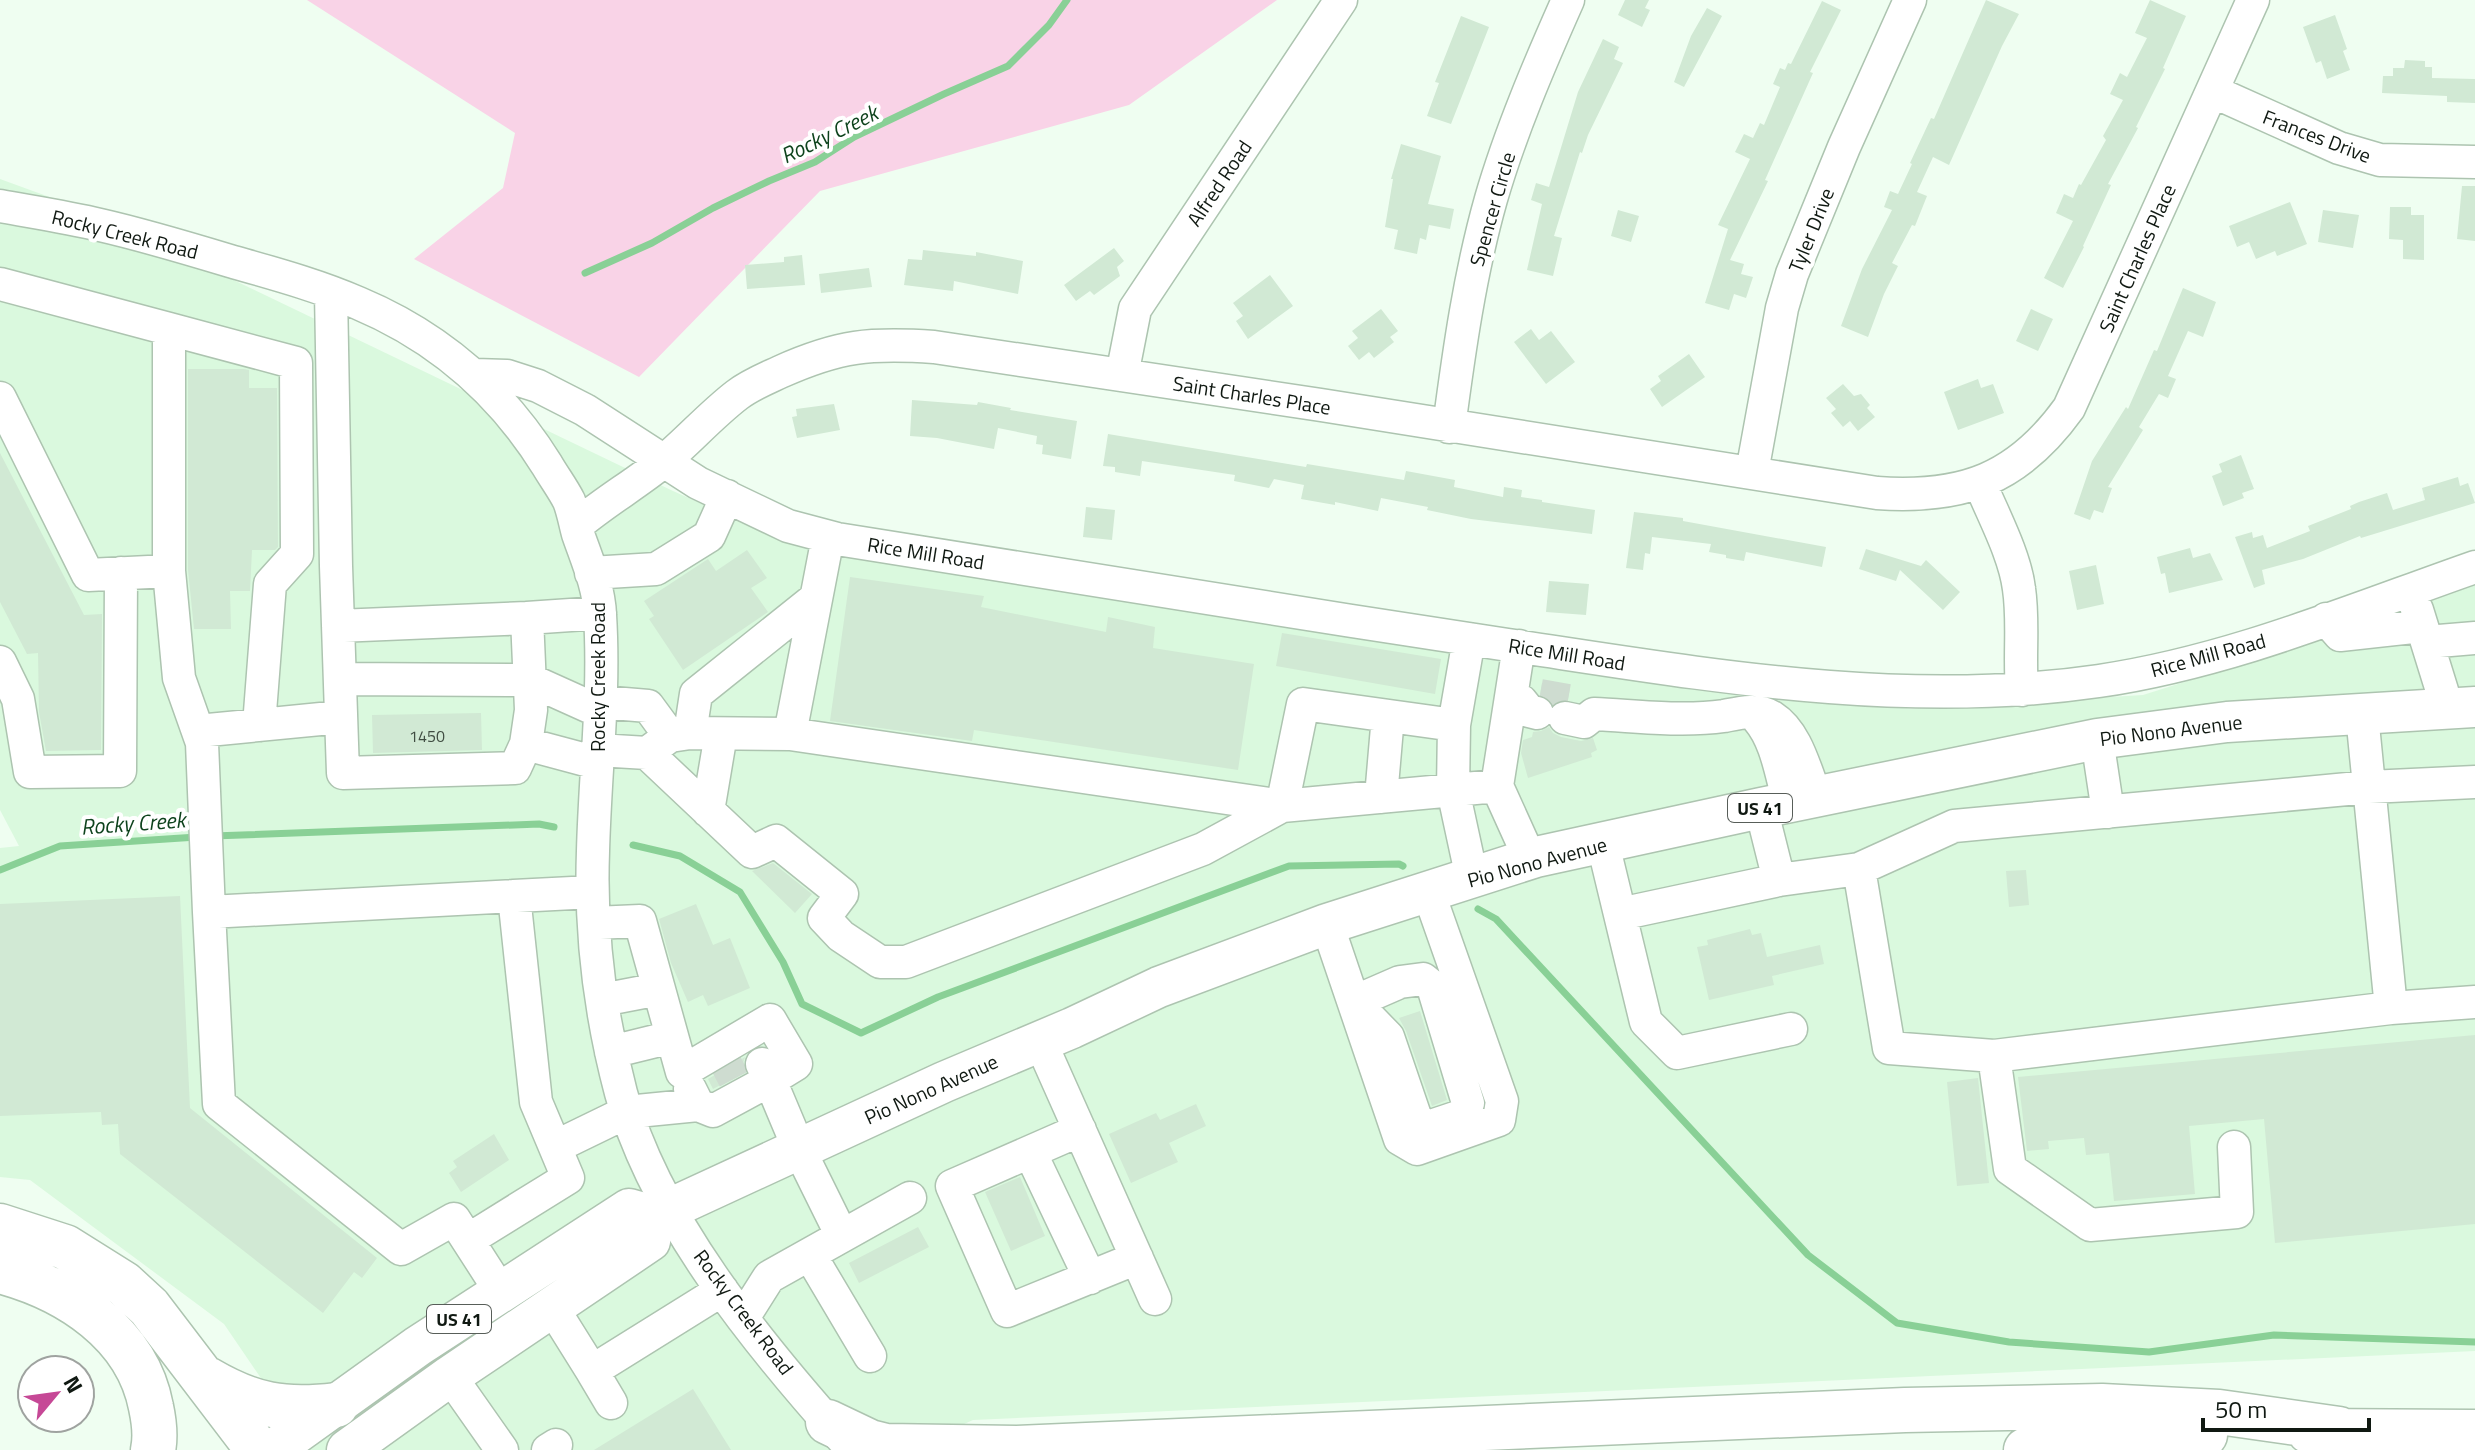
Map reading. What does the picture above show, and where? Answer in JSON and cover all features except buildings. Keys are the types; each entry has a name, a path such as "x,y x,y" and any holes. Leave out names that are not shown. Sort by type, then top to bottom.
{"highway":[{"path":"0,1226 65,1247 124,1284 149,1307 258,1450"},
{"path":"0,1271 46,1286 64,1296 86,1310 124,1345 145,1383 154,1422 153,1450"},
{"path":"205,1378 234,1395 262,1404 311,1408 336,1405"},
{"path":"840,1436 901,1448 1015,1449 1890,1410 2102,1406 2219,1412 2339,1429"},
{"path":"2026,1450 2179,1436 2339,1429 2475,1432"}],"main road":[{"name":"Pio Nono Avenue","path":"273,1450 418,1346 629,1209 662,1212 1159,987 1327,924 1530,859 2097,739 2227,722 2461,708"},
{"name":"US 41","path":"347,1450 450,1376 650,1241 662,1212"}],"street":[{"name":"Alfred Road","path":"1122,375 1135,309 1341,0"},
{"name":"Spencer Circle","path":"1449,427 1469,298 1491,198 1535,76 1568,0"},
{"name":"Tyler Drive","path":"1752,472 1782,308 1792,274 1844,147 1910,0"},
{"name":"Saint Charles Place","path":"576,526 665,460 741,392 799,364 851,347 885,344 934,347 1122,375 1897,495 1951,491 1980,483 2019,462 2055,427 2069,408 2253,0"},
{"name":"Frances Drive","path":"2212,91 2339,148 2380,160 2475,162"},
{"name":"Rocky Creek Road","path":"0,206 150,237 357,302 422,337 475,375 508,410 540,455 569,502 598,595 601,707 593,908 602,1000 611,1052 627,1112 662,1212 743,1318 840,1436"},
{"path":"0,284 296,363 297,554 270,584 259,725"},
{"path":"331,293 343,773 515,768 526,744 531,710 527,618"},
{"path":"169,329 169,571 179,678 202,743 219,1104 401,1249 454,1219 501,1292"},
{"name":"Rice Mill Road","path":"475,375 507,376 538,386 585,410 698,483 788,526 828,537 1469,639 1703,673 1819,686 1920,693 2022,690 2101,681 2194,663 2326,619 2419,617 2475,567"},
{"path":"0,398 88,575 169,571"},
{"path":"1980,483 2017,574 2022,610 2022,690"},
{"path":"591,573 656,569 709,536 727,496"},
{"path":"790,734 828,537"},
{"path":"0,662 18,699 30,772 120,771 121,573"},
{"path":"2419,617 2438,598 2475,591"},
{"path":"708,811 682,739 696,694 816,598"},
{"path":"338,626 600,613"},
{"path":"2419,617 2475,638"},
{"path":"2419,617 2461,708"},
{"path":"1469,639 1454,725 1453,790 1472,878"},
{"path":"1519,646 1545,704"},
{"path":"1703,673 1703,719"},
{"path":"340,679 530,680 601,707 648,706 682,739 708,811 752,852 776,841 842,894 824,918 841,936 880,962 906,962 1203,849 1282,806 1303,704 1454,725"},
{"path":"1462,680 1545,704 1703,719 1750,712 1766,713 1775,719 1795,744 1779,880"},
{"path":"1497,786 1545,704"},
{"path":"2362,715 2391,1008"},
{"path":"1381,797 1388,716"},
{"path":"198,731 341,717"},
{"path":"526,744 597,756 682,739 790,734 1282,806 1497,786"},
{"path":"2097,739 2108,812"},
{"path":"1620,914 1779,880 1859,869 1954,826 2369,787 2475,782"},
{"path":"1497,786 1530,859"},
{"path":"1603,844 1646,1022 1677,1053 1791,1029"},
{"path":"1859,869 1889,1048 1994,1056 2391,1008 2475,1002"},
{"path":"1327,924 1400,1139 1417,1149 1499,1120 1502,1101 1443,976 1428,891"},
{"path":"209,912 514,896 593,908 640,921 682,1072 698,1105"},
{"path":"468,1240 568,1178 536,1102 514,896"},
{"path":"1354,1002 1400,982 1443,976"},
{"path":"602,1000 659,989"},
{"path":"611,1052 672,1037"},
{"path":"1040,1041 1155,1299"},
{"path":"1994,1056 2010,1169 2090,1225 2237,1212 2234,1147"},
{"path":"555,1147 627,1112 698,1105 713,1111 743,1063"},
{"path":"682,1072 743,1063"},
{"path":"743,1063 799,1149 842,1236"},
{"path":"1080,1130 952,1186 1007,1311 1137,1258"},
{"path":"1030,1152 1090,1278"},
{"path":"743,1318 769,1277 910,1198"},
{"path":"810,1255 870,1356"},
{"path":"592,1371 722,1290"},
{"path":"552,1307 611,1403"},
{"path":"450,1376 502,1450"}],"shaded area":[{"path":"307,0 1277,0 1129,105 820,191 639,377 414,259 503,188 515,133"},
{"path":"0,179 96,214 673,491 797,546 1427,643 1911,709 2143,695 2475,585 2475,1351 973,1420 907,1450 310,1450 224,1324 30,1180 0,1177 0,848 19,846 0,810"}],"waterway":[{"name":"Rocky Creek","path":"585,273 652,243 713,208 815,162 854,137 1008,66 1049,25 1067,0"},
{"path":"213,836 539,824 554,827"},
{"name":"Rocky Creek","path":"0,870 60,846 197,837"},
{"path":"633,845 680,856 740,892 783,962 802,1004 861,1033 938,997 1289,866 1403,866"},
{"path":"1478,909 1496,919 1808,1255 1897,1323 2009,1342 2149,1352 2274,1335 2475,1342"}],"tunnel":[{"path":"1540,695 1568,700"},
{"path":"723,1058 734,1079"}]}
